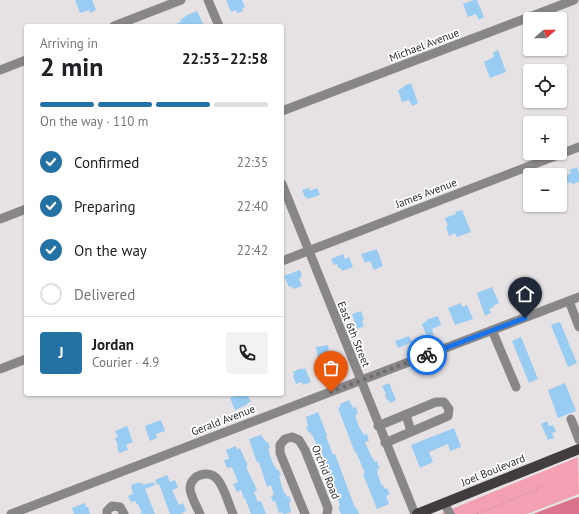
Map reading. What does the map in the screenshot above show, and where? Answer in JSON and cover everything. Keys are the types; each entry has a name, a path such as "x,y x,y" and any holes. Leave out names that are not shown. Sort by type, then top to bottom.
{"main road":[{"name":"Joel Boulevard","path":"416,514 579,449"}],"street":[{"path":"119,24 181,0"},
{"path":"208,0 218,24"},
{"name":"Michael Avenue","path":"284,110 574,0"},
{"path":"0,70 24,61"},
{"name":"James Avenue","path":"284,260 579,147"},
{"name":"East 6th Street","path":"284,189 378,426 416,514"},
{"path":"0,219 24,210"},
{"name":"Gerald Avenue","path":"11,514 579,297"},
{"path":"569,301 579,327"},
{"path":"492,330 516,387"},
{"path":"0,369 24,360"},
{"path":"378,426 436,402 444,402 449,408 448,416 385,443"},
{"path":"406,414 411,432"},
{"path":"571,419 579,440"},
{"name":"Orchid Road","path":"304,514 280,453 280,445 285,439 292,437 299,440 305,450 328,508 327,514"},
{"path":"200,514 190,488 192,481 204,473 212,474 218,478 233,514"},
{"path":"444,503 450,514"},
{"path":"106,514 112,506 120,507 124,514"}],"path":[{"path":"476,514 544,486"}],"shaded area":[{"path":"578,457 579,494 527,514 442,513"},
{"path":"579,497 579,514 533,514 575,498"}],"building":[{"path":"75,0 92,0 96,10 90,13 89,10 80,13"},
{"path":"226,0 242,0 245,7 242,8 243,11 237,13 236,10 231,12"},
{"path":"477,0 484,17 479,20 476,14 468,17 463,4"},
{"path":"197,11 203,24 176,24 181,22 180,20"},
{"path":"498,50 506,72 490,78 484,62 494,57 493,52"},
{"path":"411,83 418,103 412,106 409,100 402,102 398,90"},
{"path":"577,167 579,182 572,184 571,182 568,183 567,175 571,173 569,170"},
{"path":"309,188 310,191 317,188 320,195 307,199 302,190"},
{"path":"462,210 471,232 457,237 455,233 449,236 445,218"},
{"path":"377,249 383,266 374,270 370,261 365,263 361,254"},
{"path":"343,254 345,259 349,257 353,267 342,271 341,268 339,269 337,264 334,265 331,259"},
{"path":"300,270 302,276 299,279 302,286 293,289 292,286 289,287 284,276"},
{"path":"492,287 499,303 489,309 491,313 485,316 477,293"},
{"path":"461,303 462,307 467,305 473,319 455,325 448,308"},
{"path":"361,311 364,326 357,329 352,314"},
{"path":"438,316 441,325 432,329 434,335 427,337 422,324 427,321 426,320"},
{"path":"560,322 577,363 568,367 551,325"},
{"path":"409,336 412,342 398,348 395,341"},
{"path":"521,337 538,379 529,383 512,341"},
{"path":"328,345 329,353 334,352 337,362 329,363 329,366 327,366 329,373 321,375 316,347"},
{"path":"302,368 302,370 305,368 311,382 303,385 302,382 296,384 293,372"},
{"path":"389,383 396,400 390,403 388,399 387,400 382,386"},
{"path":"565,383 576,411 558,418 548,390"},
{"path":"234,396 248,396 251,402 235,410 230,398"},
{"path":"349,400 353,408 356,407 358,414 355,415 359,427 364,435 367,434 369,441 365,442 374,462 377,461 380,468 377,469 377,473 382,486 383,485 385,489 387,488 390,494 386,496 389,504 377,509 363,474 365,473 356,452 355,453 338,408 341,406 340,404"},
{"path":"318,412 333,455 335,454 355,508 356,507 359,514 341,514 338,507 340,507 339,502 334,489 333,490 332,486 330,487 327,481 329,480 329,476 323,459 319,460 317,454 319,453 318,449 313,436 310,432 309,433 306,427 308,426 306,417"},
{"path":"161,420 165,431 156,434 157,438 150,441 145,426"},
{"path":"547,421 549,426 553,425 556,432 552,433 554,438 548,440 541,424"},
{"path":"127,426 133,442 126,445 128,450 119,453 115,438 118,437 115,431"},
{"path":"454,428 461,447 450,451 448,444 429,452 433,462 420,468 411,445"},
{"path":"261,435 266,442 268,442 270,448 268,449 269,453 274,466 276,470 278,469 281,475 279,476 284,493 287,497 289,496 291,502 289,503 291,512 285,514 282,512 279,513 275,501 273,502 271,496 274,495 271,485 267,487 259,462 258,463 256,460 249,439"},
{"path":"236,446 237,450 240,448 247,464 246,467 257,490 254,492 258,502 261,501 266,514 251,514 241,490 237,492 233,484 238,482 232,467 227,468 224,460 229,459 226,450"},
{"path":"167,475 170,482 175,480 178,488 172,490 179,505 183,503 186,511 180,514 170,514 159,484 157,485 155,480"},
{"path":"140,482 141,484 143,483 143,485 153,482 155,485 145,489 155,514 139,514 142,513 138,504 135,501 131,502 128,496 133,494 131,485"},
{"path":"85,503 90,514 74,514 72,508"}],"way so far":[{"path":"331,392 427,355"}],"route":[{"path":"427,355 525,318"}]}
